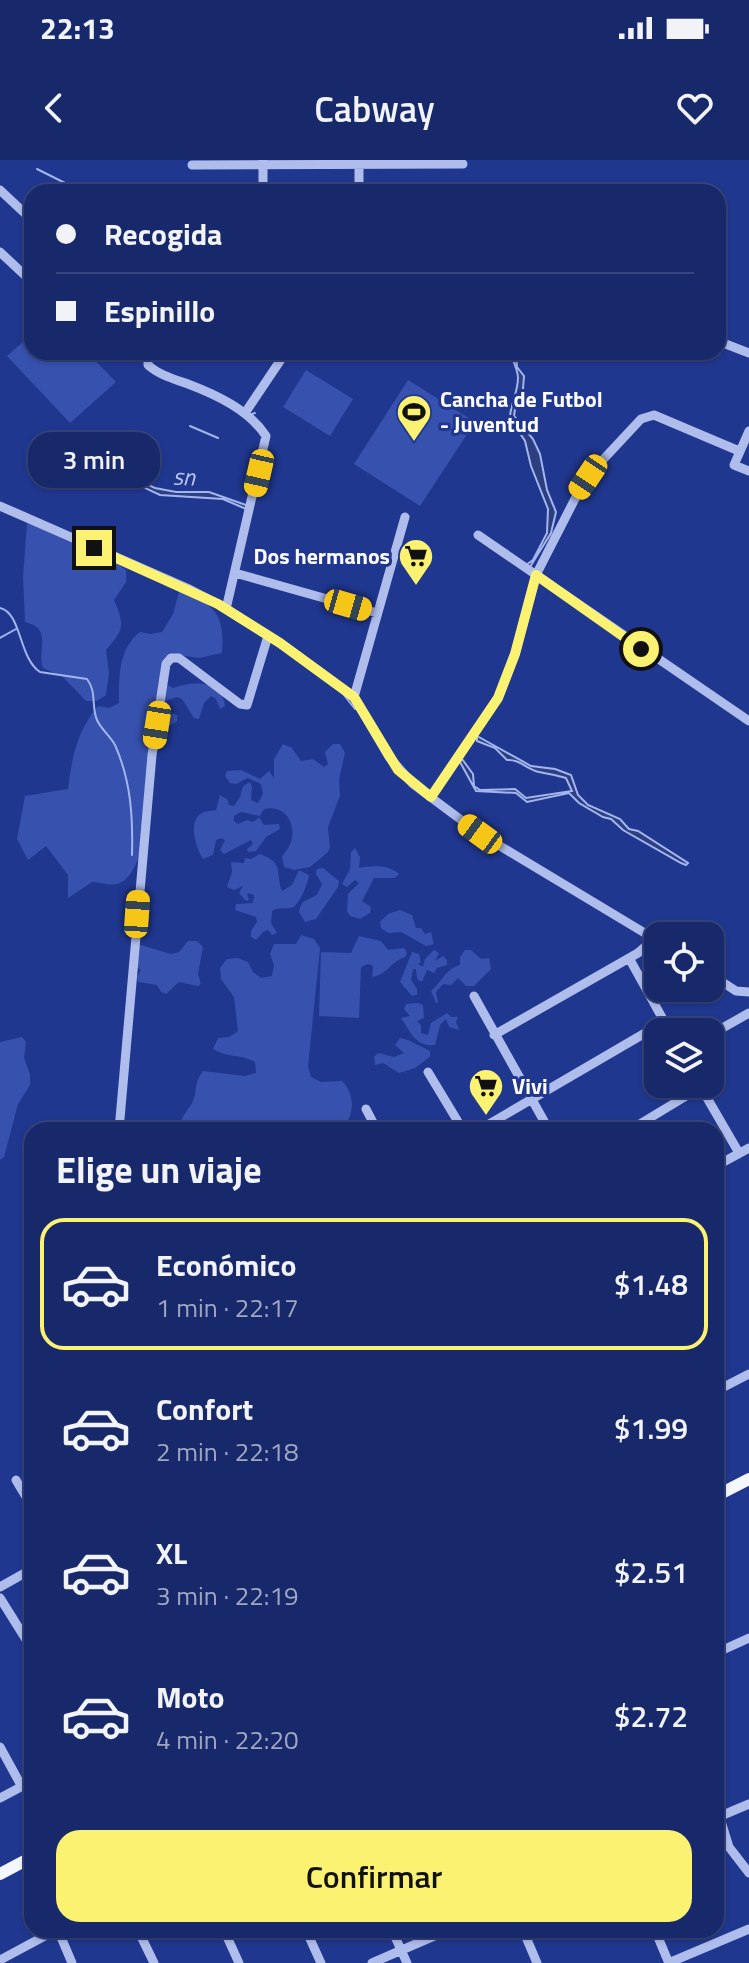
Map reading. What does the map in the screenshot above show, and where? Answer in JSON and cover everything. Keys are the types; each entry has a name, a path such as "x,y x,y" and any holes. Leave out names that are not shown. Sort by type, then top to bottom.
{"main road":[{"path":"724,1492 749,1479"},
{"path":"0,1874 24,1861"}],"street":[{"path":"359,162 359,184"},
{"path":"264,184 266,163"},
{"path":"192,165 463,164"},
{"path":"0,190 24,212"},
{"path":"0,252 24,274"},
{"path":"726,344 749,353"},
{"path":"148,360 148,365 155,371 195,387 245,413 263,432 266,440 226,609"},
{"path":"245,413 281,360"},
{"path":"431,797 504,685 530,572 599,464 641,419 654,415 739,451"},
{"path":"749,431 734,465 749,471"},
{"path":"0,506 187,588 268,636 354,697 398,770 431,797 480,834 644,933"},
{"path":"354,697 405,517"},
{"path":"478,535 749,721"},
{"path":"235,573 377,613"},
{"path":"120,1122 152,755 166,664 171,658 179,658 240,704 247,705 268,636"},
{"path":"494,1035 644,949"},
{"path":"629,958 662,1018"},
{"path":"724,983 748,995"},
{"path":"474,996 544,1122"},
{"path":"724,1027 749,1013"},
{"path":"493,1122 644,1034"},
{"path":"428,1072 458,1122"},
{"path":"642,1122 680,1098"},
{"path":"707,1098 721,1122"},
{"path":"366,1109 373,1122"},
{"path":"724,1127 739,1153"},
{"path":"724,1161 749,1148"},
{"path":"724,1384 749,1374"},
{"path":"16,1480 24,1494"},
{"path":"0,1587 24,1574"},
{"path":"0,1598 24,1636"},
{"path":"724,1649 749,1638"},
{"path":"0,1747 22,1787 0,1798"},
{"path":"724,1814 749,1804"},
{"path":"724,1833 729,1847 749,1873"},
{"path":"658,1938 671,1962 749,1929"},
{"path":"0,1960 42,1938"},
{"path":"61,1938 72,1963"},
{"path":"142,1938 154,1963"},
{"path":"228,1938 239,1963"},
{"path":"310,1938 321,1963"},
{"path":"396,1938 407,1963"},
{"path":"372,1963 429,1938"},
{"path":"526,1938 537,1963"}],"shaded area":[{"path":"24,341 24,360 95,360 116,382 70,423 7,356"},
{"path":"513,360 517,360 517,367 524,376 522,401 515,409 514,416 533,439 540,454 547,490 556,512 551,533 530,567 526,565 533,560 547,533 548,509 525,441 510,418 517,389"},
{"path":"306,370 353,399 330,436 283,407"},
{"name":"Cancha de Futbol - Juventud","path":"408,380 475,422 420,506 354,464"},
{"path":"86,446 98,458 114,467 133,471 144,483 155,488 176,492 209,492 246,505 246,509 223,499 160,495 145,488 133,474 104,465 84,449"},
{"path":"27,523 78,537 126,570 126,582 114,600 121,627 106,650 109,673 106,695 97,701 86,701 63,677 43,668 42,635 34,625 25,622 23,577"},
{"path":"179,592 201,601 215,612 222,629 222,653 199,658 178,655 168,662 164,683 173,688 189,684 213,687 223,697 225,706 220,709 216,699 211,696 204,703 199,719 194,718 182,699 177,697 166,701 163,710 177,715 177,721 156,735 152,793 144,841 137,861 129,876 117,884 92,882 68,898 68,875 46,846 28,860 17,839 25,796 68,789 74,755 85,725 98,706 109,708 119,703 121,664 127,647 140,632 162,632 173,614"},
{"path":"477,736 531,766 571,775 578,795 588,805 620,819 629,829 638,831 688,863 681,863 623,830 611,819 579,803 569,793 527,802 516,793 476,791 460,762 462,759 473,774 474,786 480,790 515,789 526,798 572,791 566,778 507,760 495,748 477,741"},
{"path":"283,744 292,748 301,761 313,759 324,767 328,764 325,752 333,744 340,744 345,753 339,779 340,796 328,827 330,848 327,853 310,867 294,870 284,867 282,857 291,841 291,825 282,811 270,808 264,809 260,816 241,812 234,816 238,824 247,820 253,822 259,817 264,825 279,824 280,829 266,837 256,851 248,852 247,849 253,844 251,840 224,854 220,850 225,840 221,838 216,840 213,855 203,859 194,834 195,821 199,816 216,810 220,795 234,806 243,786 250,782 251,800 258,803 263,794 261,784 248,778 236,784 230,783 225,776 227,771 241,770 260,779 269,771 274,778 274,759"},
{"path":"355,848 360,857 359,868 384,867 399,874 395,878 374,878 362,901 371,907 370,913 360,919 350,916 347,911 348,894 359,883 355,880 347,887 342,884 350,869 351,852"},
{"path":"260,854 276,865 282,891 292,885 299,870 309,875 296,905 272,911 271,923 277,933 272,935 268,930 256,940 251,937 251,931 257,922 256,917 235,910 236,904 253,903 254,895 247,893 249,900 246,901 239,893 243,886 234,890 227,887 232,872 231,862 244,863 245,858 251,859"},
{"path":"323,868 339,881 338,887 316,919 305,922 299,912 300,907 317,895 322,884 316,874 317,869"},
{"path":"400,910 412,915 416,928 421,928 425,934 431,932 434,944 426,946 401,932 388,933 381,928 380,922 388,914"},
{"path":"301,935 314,939 320,948 308,1067 311,1077 321,1082 342,1081 347,1087 352,1105 348,1122 182,1122 203,1071 245,1076 256,1073 255,1062 213,1049 218,1038 229,1037 238,1031 234,997 221,979 220,968 227,959 238,958 248,962 253,972 261,978 272,976 274,965 270,954 274,944 296,944"},
{"path":"359,936 381,941 388,950 404,948 407,953 377,976 372,977 373,966 368,964 361,967 359,1018 319,1016 321,952 351,953"},
{"path":"188,941 197,941 203,947 198,974 201,984 179,982 166,994 157,985 138,982 141,970 137,967 136,949 141,945 171,954 179,952"},
{"path":"434,950 439,953 435,961 443,956 447,965 437,968 434,973 427,970 422,982 417,979 416,969 413,969 411,980 417,995 412,996 400,982 412,952 419,954 421,962 418,964 423,967 425,959"},
{"path":"465,950 471,950 481,959 489,958 491,969 474,986 466,986 458,978 451,985 443,984 436,992 436,1003 431,991 447,973 460,965 460,957"},
{"path":"406,1004 423,1005 424,1018 417,1021 421,1025 421,1033 428,1035 431,1023 447,1013 458,1017 459,1030 449,1027 446,1019 440,1025 435,1045 418,1041 401,1018 410,1016 404,1009"},
{"path":"22,1037 26,1042 24,1058 30,1085 18,1104 4,1157 0,1160 0,1042"},
{"path":"400,1038 430,1051 430,1057 415,1068 399,1073 383,1063 375,1065 374,1057 378,1053 394,1057 404,1053 395,1045"}],"waterway":[{"path":"37,169 67,184"},
{"path":"190,426 218,438"},
{"path":"0,608 12,618 28,656 40,672 87,679 90,684 97,720 115,745 125,772 131,813 132,855"},
{"path":"0,638 16,629"},
{"path":"344,695 355,709"}],"place":[{"name":"Cancha de Futbol - Juventud","path":"414,443"},
{"name":"Dos hermanos","path":"416,587"},
{"name":"Vivi","path":"486,1117"}],"route":[{"path":"94,548 218,604 280,643 354,697 398,770 431,797 498,698 515,654 536,575 641,649"}],"water label":[{"name":"sn","path":"184,477"}]}
